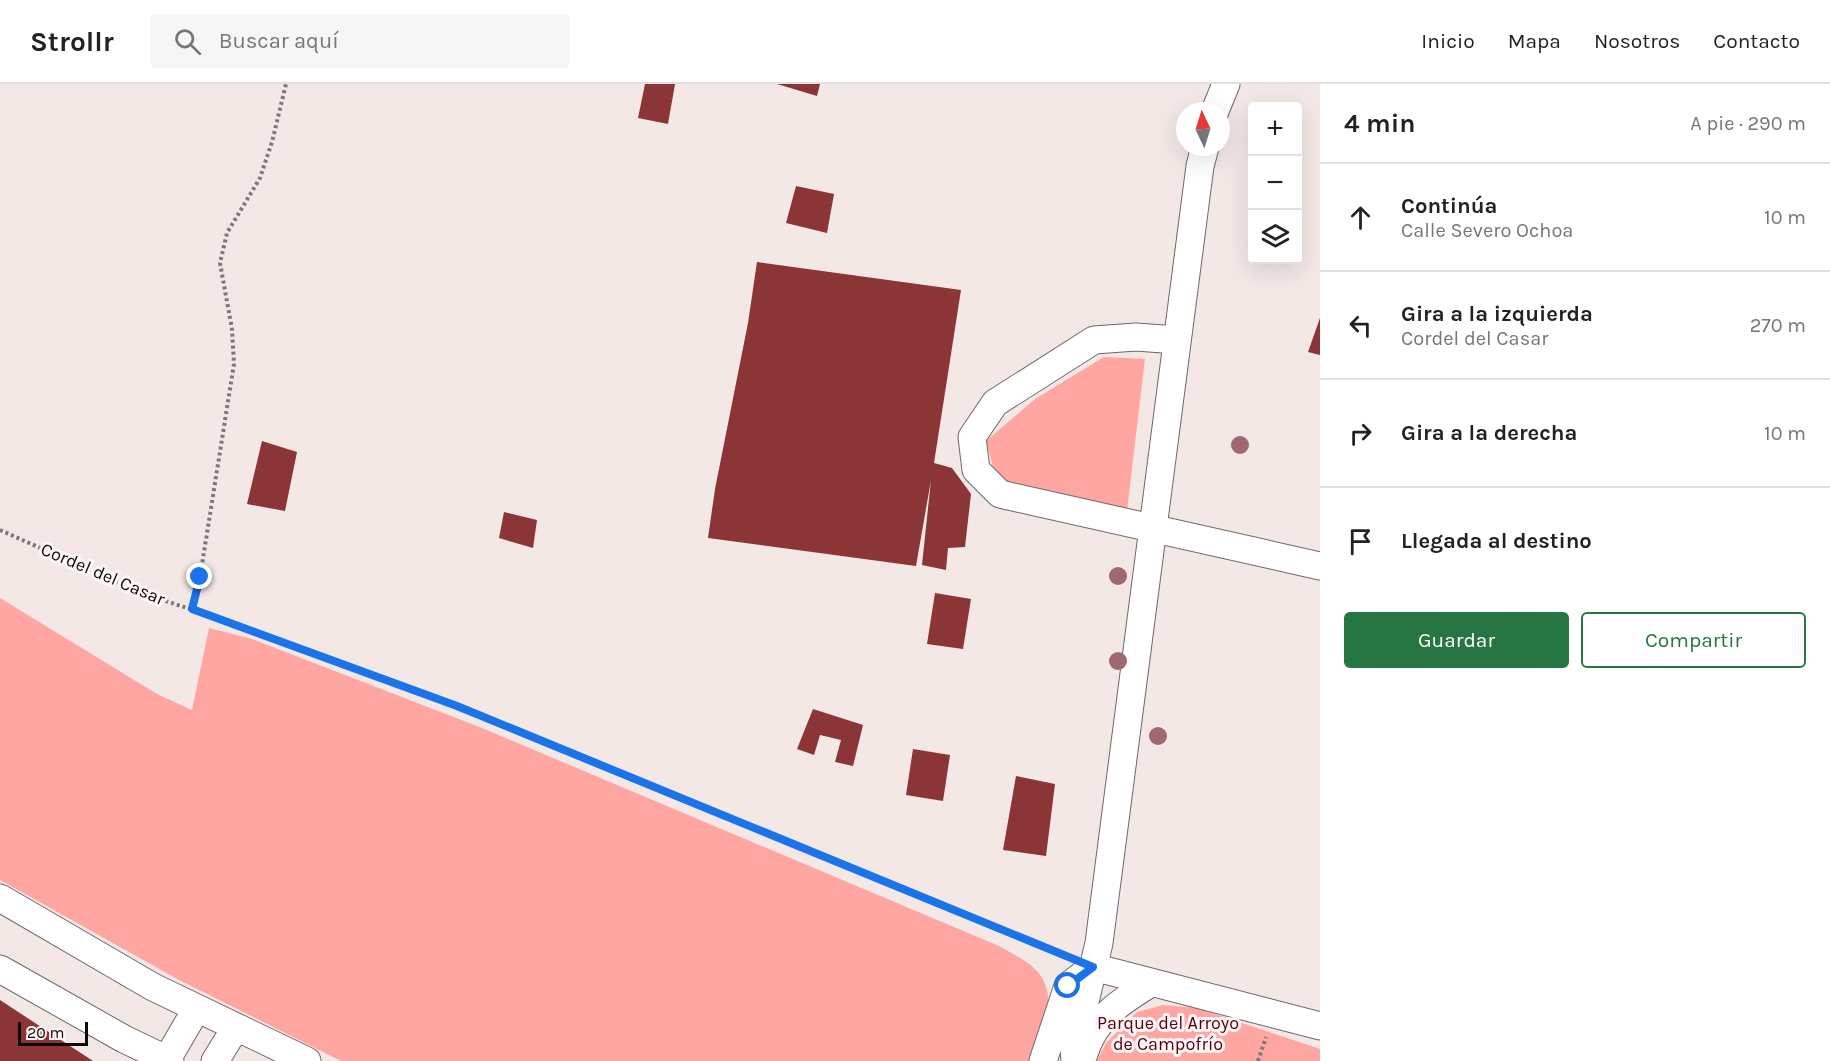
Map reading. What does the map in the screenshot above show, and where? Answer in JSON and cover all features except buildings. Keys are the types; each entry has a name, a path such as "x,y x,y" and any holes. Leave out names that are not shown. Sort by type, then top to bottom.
{"street":[{"path":"1219,102 1226,84"},
{"path":"1075,1061 1074,1048 1099,943 1202,156"},
{"path":"1177,340 1136,337 1094,340 995,403 972,437 976,470 1000,494 1320,566"},
{"path":"0,898 153,987 307,1061"},
{"path":"1093,967 1320,1026"},
{"path":"1043,1061 1068,986 1093,967"},
{"path":"0,969 124,1039 167,1060 197,1008"},
{"path":"1082,1061 1088,1040 1110,1010 1151,983"},
{"path":"215,1061 236,1027"}],"path":[{"path":"192,609 200,577 234,364 232,328 220,263 227,233 260,178 286,84"},
{"name":"Cordel del Casar","path":"0,530 139,592 192,609 457,706 1093,967"}],"green space":[{"path":"1104,357 1145,359 1127,511 1013,485 995,475 986,441 1035,399"},
{"path":"0,598 157,694 192,710 209,628 252,639 482,728 999,946 1035,969 1043,979 1047,990 1048,1014 1034,1061 341,1061 179,980 0,880"},
{"name":"Parque del Arroyo de Campofrío","path":"1163,1005 1197,1008 1320,1049 1320,1061 1097,1061 1106,1043 1137,1012"}],"route":[{"path":"200,577 192,609 457,706 1093,967 1068,986"}]}
